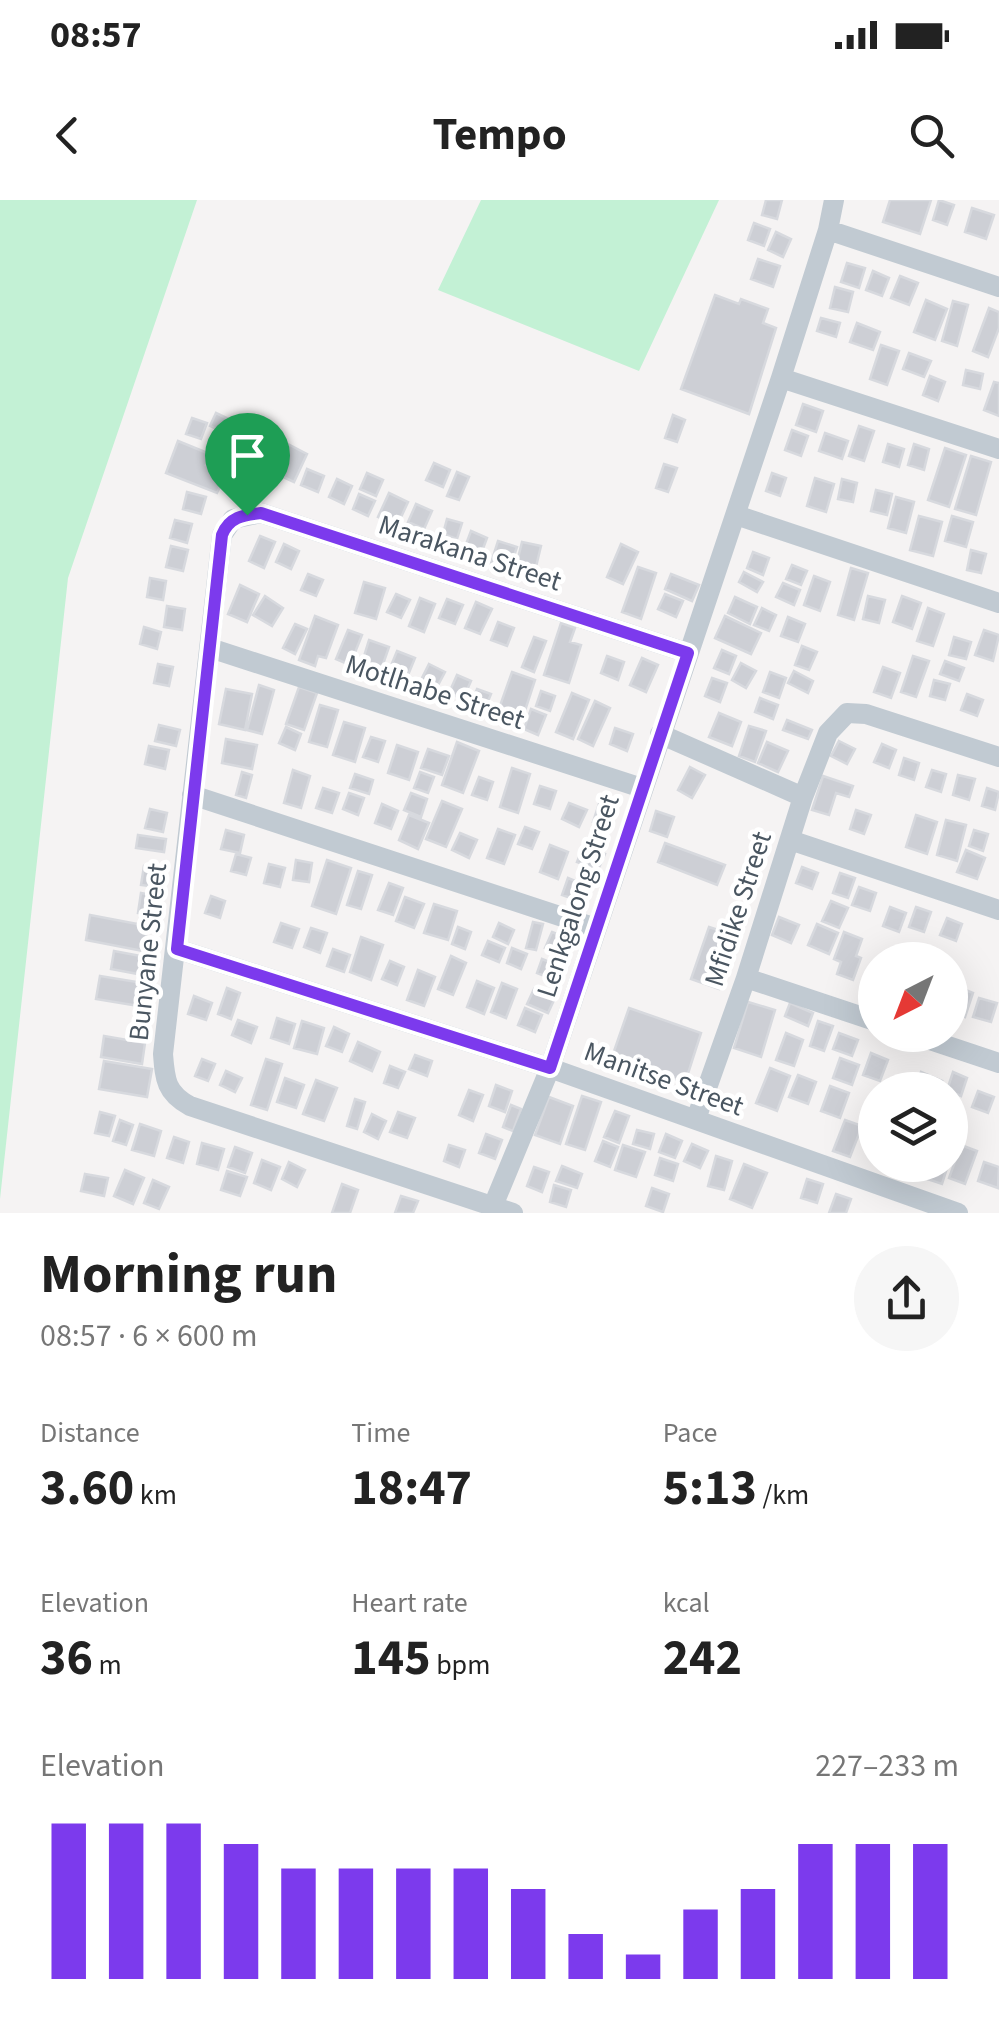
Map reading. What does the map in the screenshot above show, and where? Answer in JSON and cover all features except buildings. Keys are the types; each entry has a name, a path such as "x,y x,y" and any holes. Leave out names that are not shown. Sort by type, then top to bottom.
{"street":[{"name":"Lenkgalong Street","path":"503,1210 781,378 834,200"},
{"path":"828,230 999,287"},
{"path":"781,378 999,449"},
{"name":"Marakana Street","path":"234,519 261,513 688,653"},
{"path":"736,515 999,603"},
{"name":"Bunyane Street","path":"234,519 222,535 163,1054 168,1088 175,1098 190,1106 503,1210"},
{"name":"Motlhabe Street","path":"210,648 642,788"},
{"name":"Mfidike Street","path":"696,1119 828,733 847,713 866,714 999,757"},
{"path":"660,734 803,797"},
{"path":"192,795 596,928"},
{"path":"790,840 999,910"},
{"name":"Manitse Street","path":"177,949 550,1068 958,1213"},
{"path":"746,978 858,1016"},
{"path":"966,1052 999,1063"}],"green space":[{"path":"0,200 197,200 68,578 0,1199"},
{"path":"481,200 719,200 639,371 438,290"}],"route":[{"path":"261,513 688,653 550,1068 177,949 222,535 226,525 247,515 261,513"}]}
